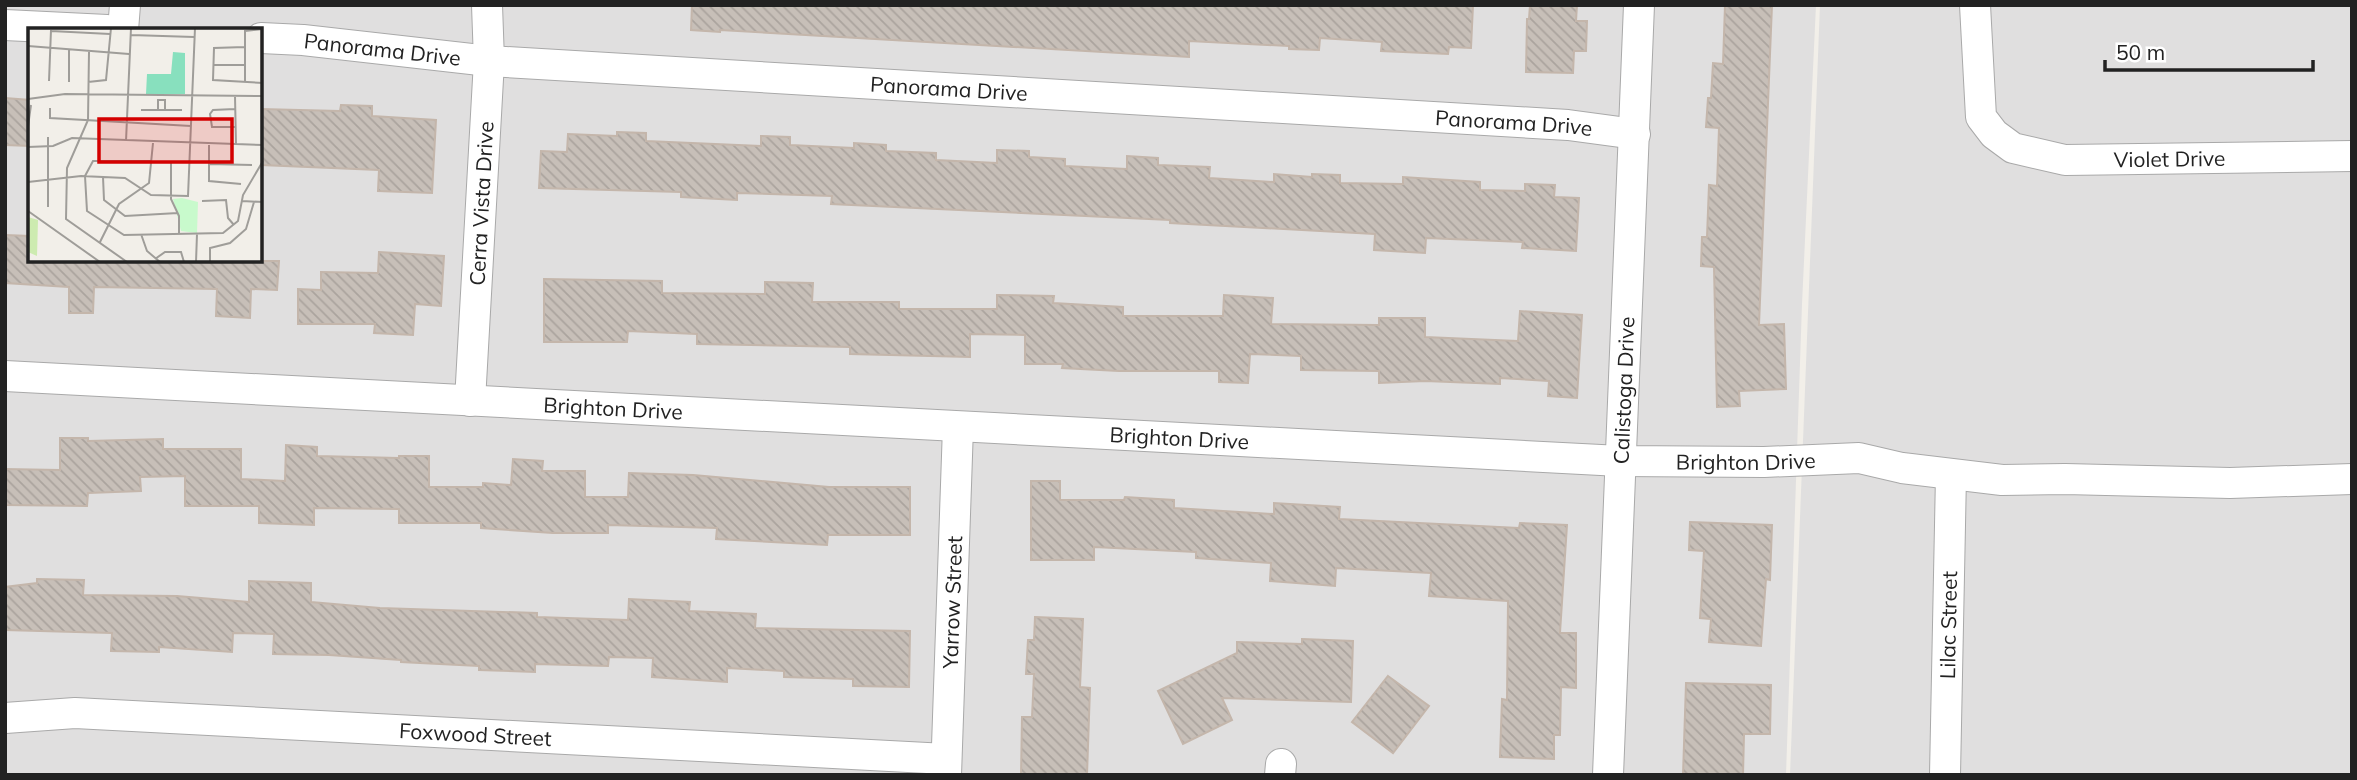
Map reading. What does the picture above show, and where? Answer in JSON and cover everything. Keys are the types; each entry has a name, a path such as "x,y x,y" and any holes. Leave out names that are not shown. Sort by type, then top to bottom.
{"street":[{"path":"123,28 125,5"},
{"name":"Cerra Vista Drive","path":"470,401 489,61 487,5"},
{"name":"Calistoga Drive","path":"1608,775 1640,5"},
{"name":"Violet Drive","path":"1975,5 1980,117 1994,134 2012,148 2065,160 2352,156"},
{"path":"5,25 66,28"},
{"name":"Panorama Drive","path":"262,38 303,40 489,61 1568,125 1636,134"},
{"name":"Brighton Drive","path":"5,376 1620,461 1764,462 1858,458 1951,475 2002,480 2230,483 2352,479"},
{"name":"Yarrow Street","path":"946,767 958,427"},
{"name":"Lilac Street","path":"1945,775 1951,475"},
{"name":"Foxwood Street","path":"5,718 75,713 946,767"}],"shaded area":[{"path":"5,5 1816,5 1802,304 1786,775 5,775"},
{"path":"1820,5 2352,5 2352,775 1790,775"}],"building":[{"path":"692,5 1473,5 1471,48 1449,47 1448,54 1381,51 1382,42 1320,38 1319,50 1189,41 1189,57 691,30"},
{"path":"1530,5 1577,5 1576,21 1587,21 1586,51 1574,51 1573,73 1526,72 1527,19"},
{"path":"1725,5 1772,5 1759,325 1784,324 1786,389 1739,391 1740,406 1717,407 1714,267 1701,266 1702,237 1707,237 1709,185 1717,186 1719,128 1706,127 1713,63 1723,64"},
{"path":"5,98 28,100 28,146 5,145"},
{"path":"341,105 372,106 372,116 436,120 432,193 378,191 379,170 262,165 262,109 340,111"},
{"path":"617,132 646,133 646,141 761,146 761,136 790,137 790,145 854,148 854,143 886,145 886,151 936,153 936,160 997,163 997,150 1029,151 1029,157 1065,159 1065,166 1127,169 1127,156 1158,158 1158,165 1210,167 1209,178 1274,182 1274,174 1312,177 1312,174 1340,175 1340,183 1403,184 1403,177 1480,182 1480,190 1525,191 1525,184 1555,185 1554,197 1579,198 1576,251 1522,248 1523,242 1426,238 1425,253 1374,250 1375,234 1170,223 1170,220 831,204 832,196 737,193 737,200 681,197 681,192 539,188 541,151 567,152 568,134 617,136"},
{"path":"5,235 28,236 28,262 279,261 277,290 251,289 250,318 216,316 217,289 94,287 93,313 69,313 69,287 5,283"},
{"path":"379,252 444,256 441,306 415,304 413,335 374,333 375,324 298,324 298,289 321,290 321,272 378,273"},
{"path":"544,279 662,281 662,293 765,294 765,282 813,283 812,302 899,302 899,309 997,309 997,295 1054,296 1053,303 1123,307 1123,316 1223,316 1224,295 1273,298 1271,324 1379,325 1379,318 1425,318 1425,337 1518,341 1520,311 1582,315 1577,398 1548,396 1549,381 1500,378 1500,384 1425,381 1379,383 1379,371 1301,370 1301,356 1250,354 1248,383 1219,382 1219,371 1119,371 1062,368 1063,364 1025,364 1025,335 970,334 970,357 850,354 850,347 697,344 697,334 628,331 627,342 544,342"},
{"path":"60,438 88,438 88,441 163,439 163,449 241,449 241,479 285,481 286,445 317,447 317,456 429,456 429,487 483,487 483,483 511,485 513,459 543,461 542,471 585,471 585,497 628,497 629,473 693,475 829,487 910,487 910,535 828,535 827,545 716,539 717,528 608,525 608,533 553,533 481,528 481,523 399,523 399,509 314,508 314,525 259,523 259,506 185,506 185,476 140,477 141,491 88,493 87,506 5,505 5,469 60,470"},
{"path":"1031,481 1060,481 1060,500 1124,500 1125,497 1174,500 1174,508 1274,514 1274,503 1340,507 1339,519 1519,528 1520,523 1567,525 1560,633 1576,633 1576,688 1561,687 1560,735 1554,735 1554,759 1500,757 1502,699 1507,700 1508,601 1429,596 1431,573 1336,568 1335,586 1270,581 1271,563 1196,558 1196,552 1094,547 1094,560 1031,560"},
{"path":"1690,522 1772,525 1770,580 1766,579 1761,646 1709,642 1711,619 1700,618 1704,551 1689,550"},
{"path":"37,579 84,580 83,595 177,596 249,602 249,581 311,583 311,602 380,608 537,613 537,617 628,620 629,599 690,602 689,611 756,614 755,628 910,631 909,687 853,686 853,679 784,677 784,671 727,668 727,682 652,677 653,658 609,657 608,666 535,664 535,672 479,670 479,666 329,655 273,654 274,634 233,633 232,652 159,647 159,652 111,651 112,633 5,630 5,587 37,583"},
{"path":"1035,617 1083,619 1080,687 1090,688 1087,775 1021,775 1022,717 1032,717 1034,674 1026,674 1028,640 1034,640"},
{"path":"1302,639 1353,641 1351,702 1222,698 1232,720 1183,744 1158,691 1237,653 1237,642 1302,644"},
{"path":"1388,676 1429,706 1393,753 1352,722"},
{"path":"1686,683 1771,685 1770,734 1744,734 1743,775 1683,775"}]}
